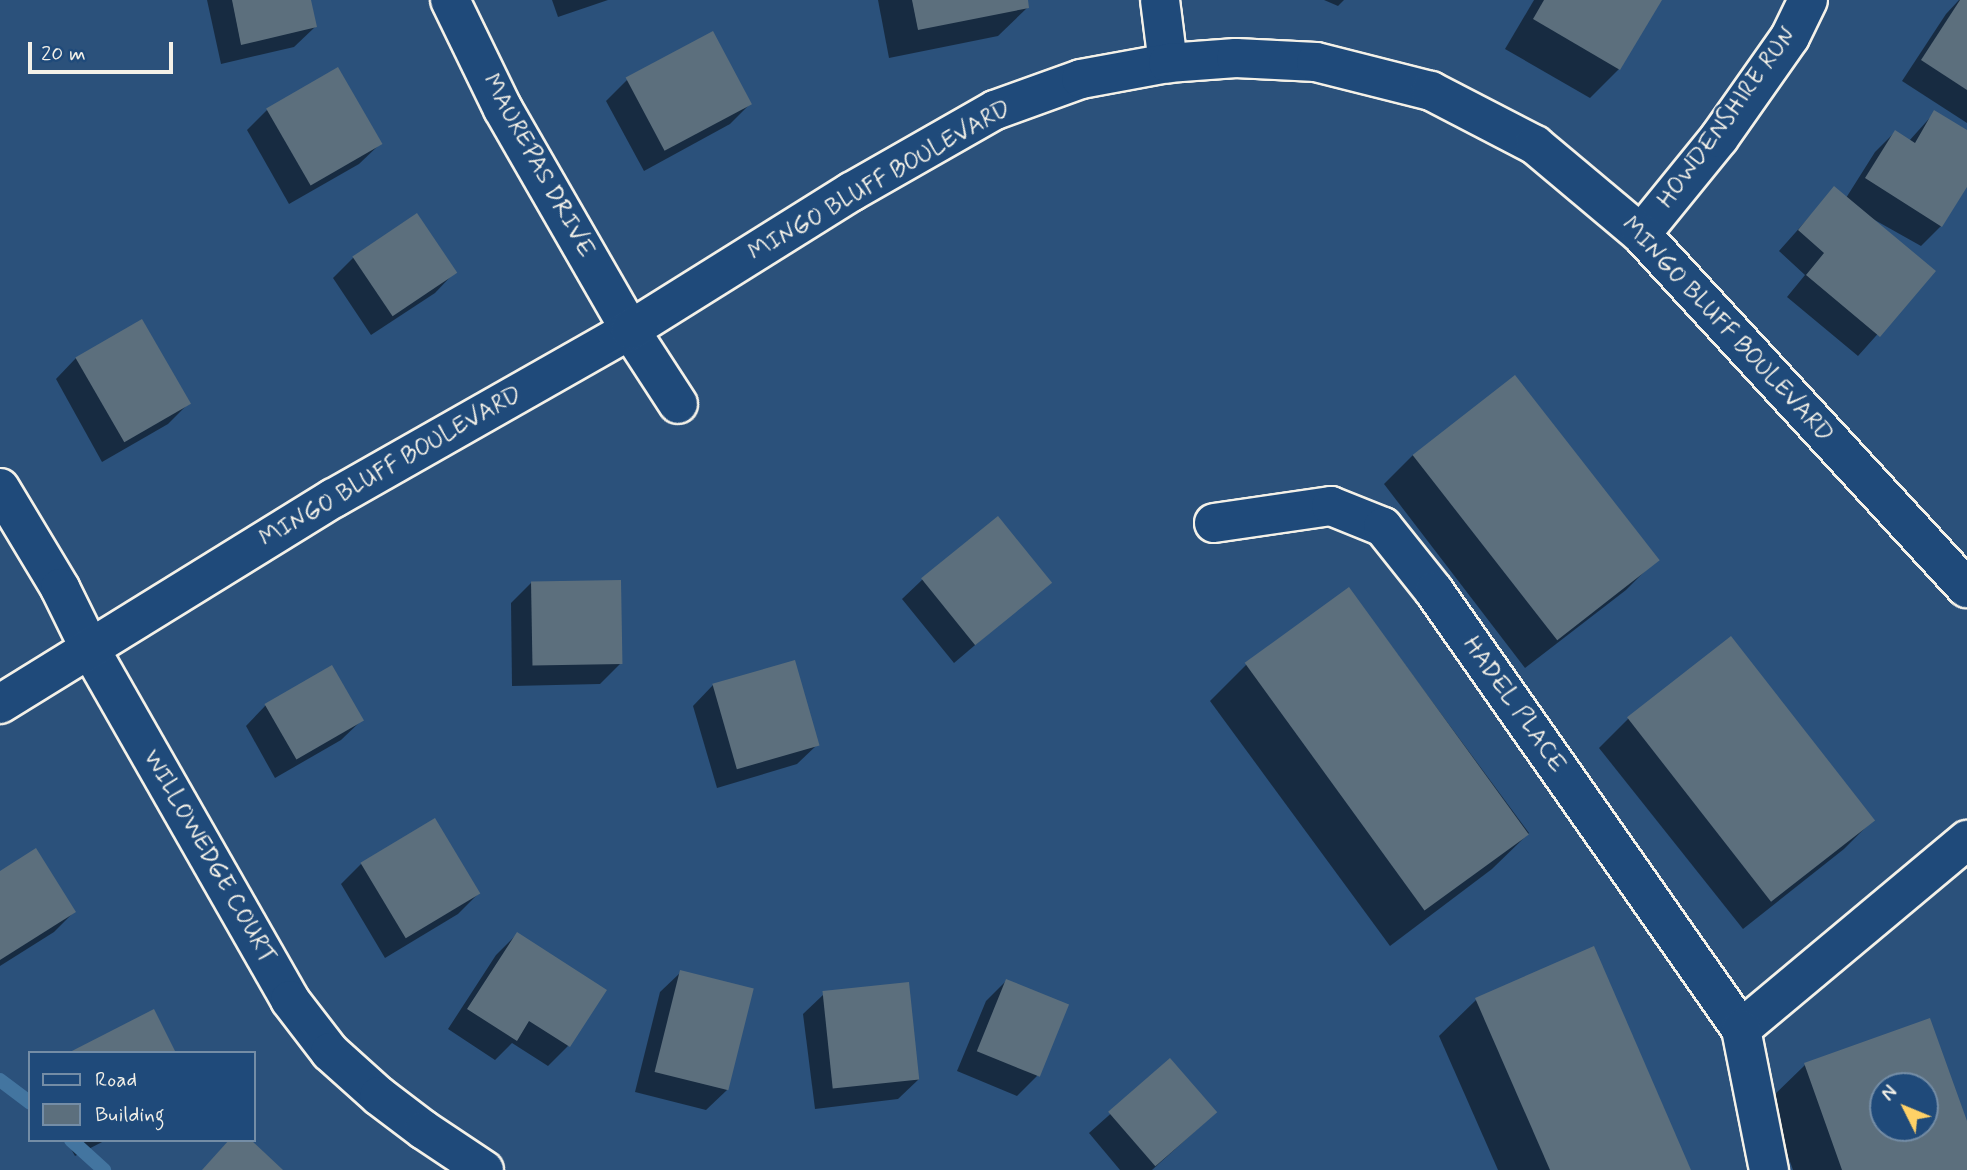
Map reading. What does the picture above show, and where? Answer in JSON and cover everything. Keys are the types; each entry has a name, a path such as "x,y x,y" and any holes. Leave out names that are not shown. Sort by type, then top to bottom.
{"street":[{"name":"MAUREPAS DRIVE","path":"450,0 503,109 630,330 678,404"},
{"path":"1160,0 1168,64"},
{"name":"HOWDENSHIRE RUN","path":"1641,233 1718,138 1759,82 1790,37 1808,0"},
{"name":"MINGO BLUFF BOULEVARD","path":"0,704 334,498 630,330 850,192 996,110 1081,79 1168,64 1236,58 1316,62 1431,91 1535,145 1641,233 1967,588"},
{"name":"WILLOWEDGE COURT","path":"0,488 60,588 90,649 290,1000 330,1052 379,1096 484,1170"},
{"name":"HADEL PLACE","path":"1214,523 1331,506 1383,527 1434,591 1741,1029 1769,1170"},
{"path":"1741,1029 1967,840"}],"building":[{"path":"232,0 311,0 317,27 241,45"},
{"path":"912,0 1028,0 1029,8 918,30"},
{"path":"1544,0 1662,0 1620,70 1533,19"},
{"path":"1960,0 1967,0 1967,90 1921,60"},
{"path":"713,31 752,104 665,151 626,77"},
{"path":"338,67 383,144 311,186 266,108"},
{"path":"1934,110 1967,130 1967,187 1942,227 1865,178 1895,130 1915,143"},
{"path":"1834,186 1936,271 1880,337 1806,275 1824,253 1798,230"},
{"path":"417,213 457,273 393,316 352,257"},
{"path":"142,319 191,404 124,442 75,358"},
{"path":"1515,375 1660,560 1557,640 1413,455"},
{"path":"998,516 1052,583 975,645 921,578"},
{"path":"621,580 622,664 532,666 531,582"},
{"path":"1349,587 1529,835 1424,910 1245,663"},
{"path":"1731,636 1875,820 1771,902 1627,717"},
{"path":"795,660 820,746 737,769 712,684"},
{"path":"332,665 364,720 296,759 264,704"},
{"path":"435,818 480,893 406,938 360,863"},
{"path":"36,848 76,912 0,960 0,871"},
{"path":"517,932 607,990 570,1047 529,1021 517,1041 467,1009"},
{"path":"1594,946 1691,1170 1550,1170 1475,998"},
{"path":"680,970 754,988 728,1090 655,1072"},
{"path":"1006,979 1069,1004 1040,1077 977,1051"},
{"path":"909,982 919,1079 833,1089 822,991"},
{"path":"154,1009 175,1051 72,1051"},
{"path":"1930,1018 1967,1121 1967,1170 1842,1170 1804,1063"},
{"path":"1170,1058 1217,1112 1155,1166 1108,1112"},
{"path":"227,1142 253,1142 283,1170 202,1170"}],"waterway":[{"path":"0,1080 28,1101"},
{"path":"73,1142 104,1170"}]}
